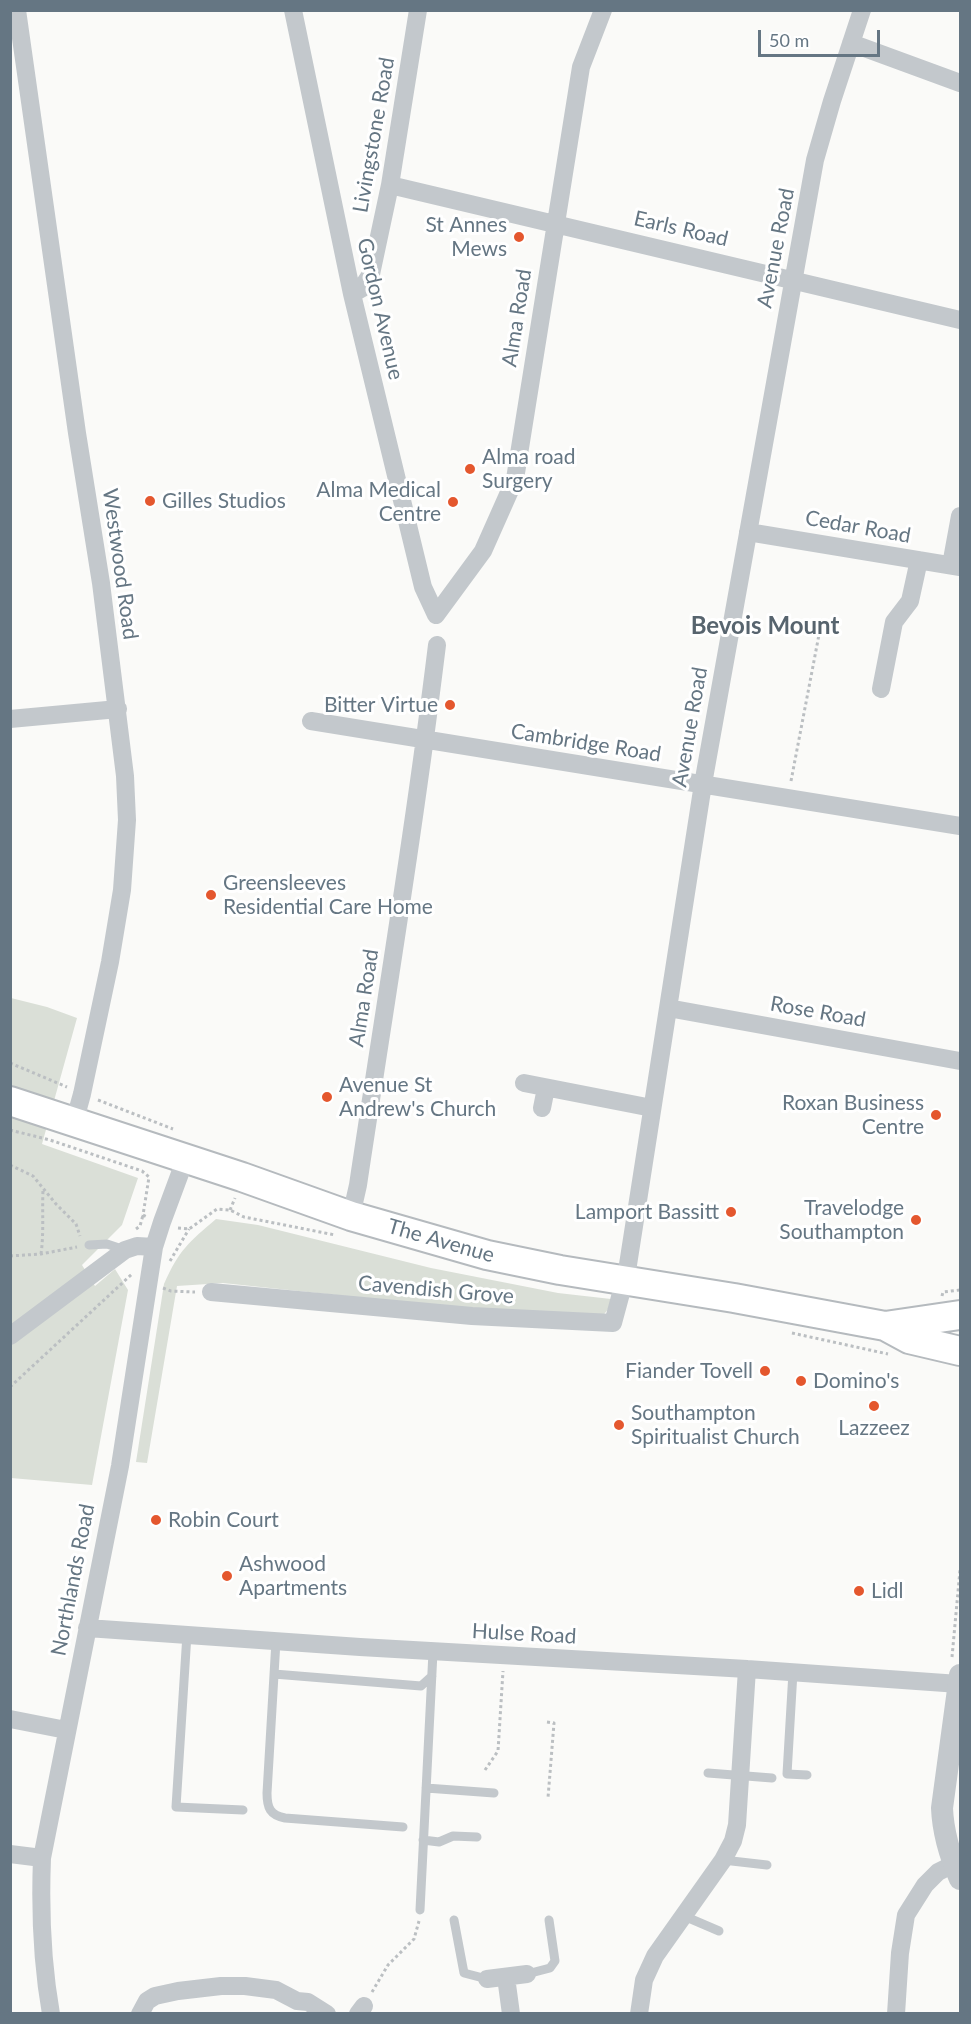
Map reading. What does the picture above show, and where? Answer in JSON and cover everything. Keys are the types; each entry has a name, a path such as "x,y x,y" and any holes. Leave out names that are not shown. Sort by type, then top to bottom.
{"main road":[{"name":"The Avenue","path":"10,1101 185,1160 243,1177 348,1226 560,1270 734,1298 885,1326 909,1339 960,1351"},
{"name":"The Avenue","path":"885,1326 954,1304"}],"street":[{"name":"Westwood Road","path":"16,10 118,709 125,776 127,820 122,890 110,962 74,1123"},
{"name":"Gordon Avenue","path":"293,10 352,294 423,587 436,615"},
{"name":"Livingstone Road","path":"352,294 361,289 371,274 390,185 418,10"},
{"name":"Alma Road","path":"436,615 483,551 515,479 581,67 603,10"},
{"name":"Avenue Road","path":"624,1280 703,784 815,160 862,10"},
{"path":"851,43 960,83"},
{"name":"Earls Road","path":"390,185 960,320"},
{"path":"956,566 960,516"},
{"name":"Cedar Road","path":"748,532 956,566"},
{"path":"881,689 894,622 910,601 919,560"},
{"name":"Alma Road","path":"348,1226 360,1175 437,645"},
{"path":"10,719 118,709"},
{"name":"Cambridge Road","path":"311,721 960,826"},
{"name":"Rose Road","path":"668,1008 960,1061"},
{"path":"524,1083 652,1108"},
{"path":"542,1108 546,1088"},
{"name":"Northlands Road","path":"51,2013 47,1993 40,1892 42,1858 120,1466 154,1247 185,1160"},
{"path":"10,1336 126,1250 137,1246 154,1247"},
{"name":"Cavendish Grove","path":"211,1292 472,1316 613,1323 624,1280"},
{"name":"Hulse Road","path":"87,1628 434,1652 793,1672 957,1674"},
{"path":"639,2013 644,1980 656,1956 723,1860 733,1841 737,1825 747,1669"},
{"path":"896,2013 900,1953 906,1915 925,1885 938,1872 957,1871 945,1833 942,1808 957,1674"},
{"path":"10,1719 66,1730"},
{"path":"10,1854 42,1858"},
{"path":"487,1979 527,1974"},
{"path":"506,1977 512,2013"},
{"path":"140,2013 147,2001 154,1996 178,1990 246,1986 276,1990 297,2001 308,2002 327,2013"}],"lane":[{"path":"86,1246 107,1244 126,1250"},
{"path":"187,1634 176,1807 243,1810"},
{"path":"276,1641 267,1793 270,1811 276,1816 285,1818 402,1827"},
{"path":"420,1910 434,1652"},
{"path":"793,1672 787,1774 807,1776"},
{"path":"274,1674 421,1686 432,1676"},
{"path":"708,1773 772,1778"},
{"path":"426,1788 494,1793"},
{"path":"423,1840 439,1842 453,1836 477,1837"},
{"path":"723,1860 767,1865"},
{"path":"684,1916 719,1931"},
{"path":"454,1920 464,1973 487,1979"},
{"path":"527,1974 550,1968 555,1961 549,1920"}],"path":[{"path":"788,798 822,619"},
{"path":"10,1063 65,1086"},
{"path":"10,1130 142,1171 149,1177 143,1215 149,1218"},
{"path":"10,1165 33,1176 76,1224 86,1246 41,1254 10,1256"},
{"path":"41,1254 44,1188"},
{"path":"230,1210 236,1194"},
{"path":"166,1269 189,1229 217,1209 230,1210 244,1217 348,1226"},
{"path":"178,1228 189,1229"},
{"path":"10,1387 132,1275"},
{"path":"159,1287 179,1292"},
{"path":"954,1304 960,1290"},
{"path":"785,1332 896,1355"},
{"path":"957,1674 960,1570"},
{"path":"485,1770 498,1751 503,1656"},
{"path":"547,1722 554,1723 548,1798"},
{"path":"361,2010 388,1965 414,1939 420,1910"}],"shaded area":[{"path":"11,998 47,1007 77,1018 42,1144 138,1178 122,1225 82,1265 95,1286 115,1269 128,1290 92,1485 11,1478"},
{"path":"216,1219 258,1225 431,1268 558,1293 611,1299 609,1308 601,1318 506,1313 223,1283 177,1286 147,1463 136,1462 164,1284 186,1247"}],"place":[{"name":"St Annes Mews","path":"519,237"},
{"name":"Alma road Surgery","path":"470,469"},
{"name":"Gilles Studios","path":"150,501"},
{"name":"Alma Medical Centre","path":"453,502"},
{"name":"Bitter Virtue","path":"450,705"},
{"name":"Greensleeves Residential Care Home","path":"211,895"},
{"name":"Avenue St Andrew's Church","path":"327,1097"},
{"name":"Roxan Business Centre","path":"936,1115"},
{"name":"Lamport Bassitt","path":"731,1212"},
{"name":"Travelodge Southampton","path":"916,1220"},
{"name":"Fiander Tovell","path":"765,1371"},
{"name":"Domino's","path":"801,1381"},
{"name":"Lazzeez","path":"874,1406"},
{"name":"Southampton Spiritualist Church","path":"619,1425"},
{"name":"Robin Court","path":"156,1520"},
{"name":"Ashwood Apartments","path":"227,1576"},
{"name":"Lidl","path":"859,1591"}],"district":[{"name":"Bevois Mount","path":"765,626"}]}
